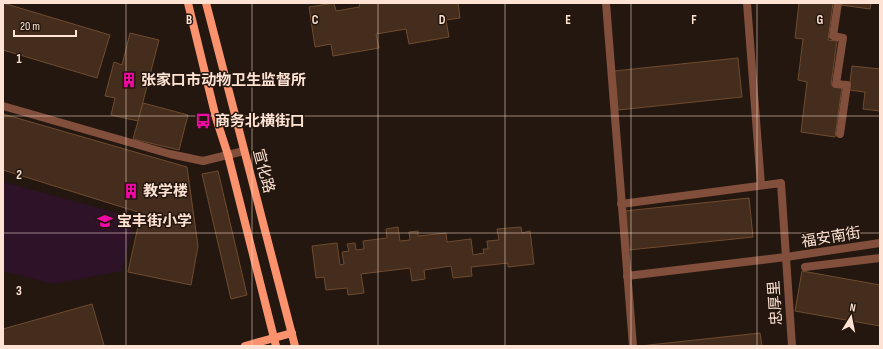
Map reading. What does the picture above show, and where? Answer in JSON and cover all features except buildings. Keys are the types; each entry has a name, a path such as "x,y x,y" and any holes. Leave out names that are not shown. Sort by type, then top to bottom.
{"main road":[{"name":"宣化路","path":"188,3 216,118 228,155 275,342"},
{"name":"宣化路","path":"206,3 295,346"},
{"path":"246,346 275,342 292,333"}],"street":[{"path":"606,3 633,346"},
{"path":"621,204 761,185 747,3"},
{"path":"838,3 833,36 843,38 836,84 846,85 840,134"},
{"path":"3,106 170,154 196,160 203,161 244,151"},
{"name":"忠厚里","path":"761,185 780,183 792,346"},
{"name":"福安南街","path":"627,276 786,258 880,243"},
{"path":"806,267 880,258"}],"shaded area":[{"path":"3,182 135,218 122,271 53,284 3,271"}],"place":[{"name":"张家口市动物卫生监督所","path":"129,80"},
{"name":"商务北横街口","path":"203,121"},
{"name":"教学楼","path":"131,191"},
{"name":"宝丰街小学","path":"105,221"}]}
